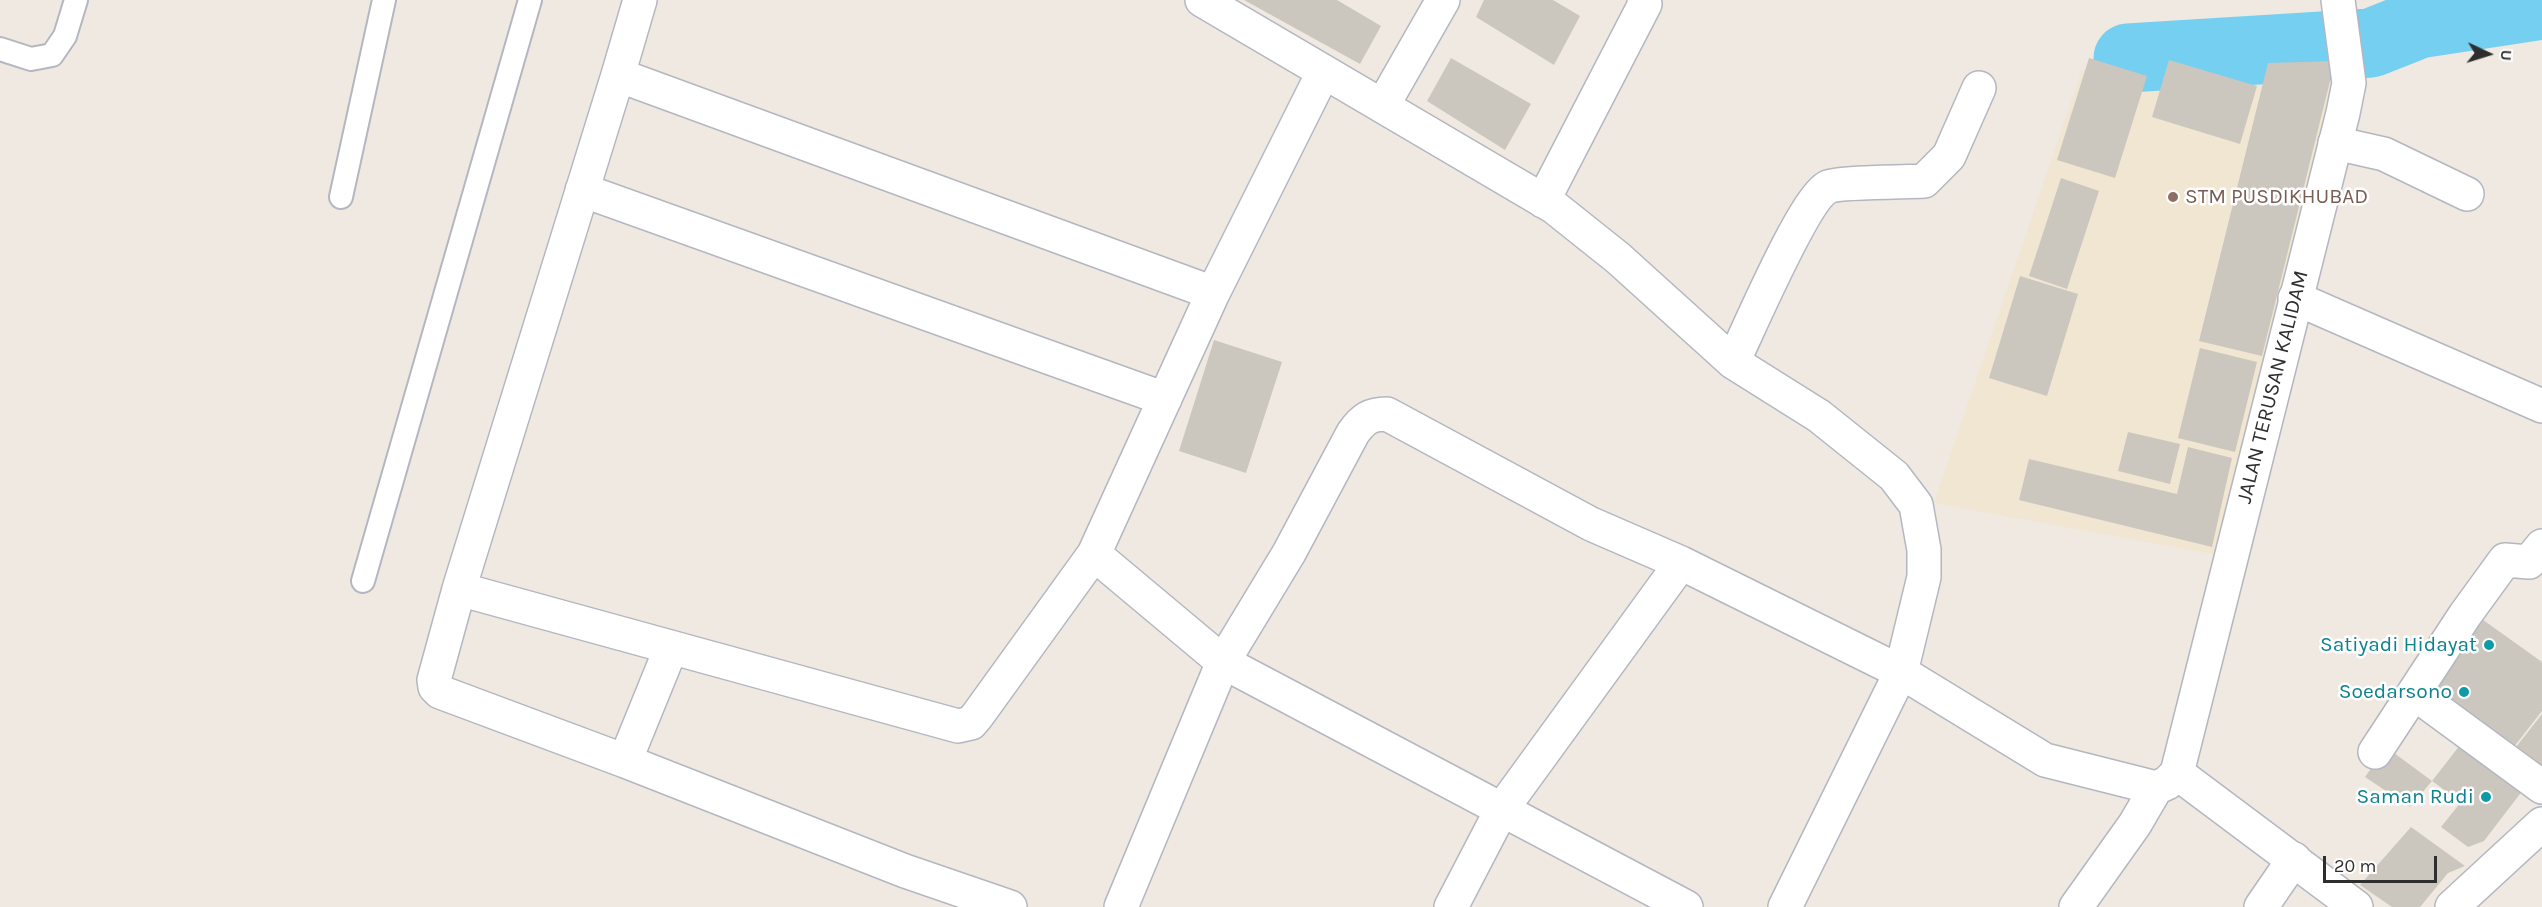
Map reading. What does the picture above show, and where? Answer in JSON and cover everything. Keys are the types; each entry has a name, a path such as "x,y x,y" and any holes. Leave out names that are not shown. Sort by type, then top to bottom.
{"street":[{"path":"640,0 459,589 434,680 435,687 451,696 625,761 905,872 1010,907"},
{"path":"1202,0 1543,201 1618,258 1733,362 1819,416 1894,476 1916,505 1924,550 1924,577 1900,672 1785,907"},
{"path":"1383,105 1443,0"},
{"path":"1543,201 1640,14 1644,0"},
{"name":"JALAN TERUSAN KALIDAM","path":"2076,907 2167,780 2295,298 2349,82 2348,60 2338,0"},
{"path":"459,589 958,726 970,723 1094,554 1213,293 1323,73"},
{"path":"618,75 1213,293"},
{"path":"1733,362 1780,262 1813,201 1830,186 1923,181 1949,156 1979,88"},
{"path":"2335,143 2384,154 2467,194"},
{"path":"582,190 1165,399"},
{"path":"2295,298 2542,406"},
{"path":"1121,907 1223,662 1288,553 1353,433 1362,420 1373,414 1387,414 1591,524 1681,563 1900,672 2044,760 2167,780 2294,859 2356,907"},
{"path":"2374,752 2505,560 2529,562 2542,546"},
{"path":"1094,554 1223,662 1686,907"},
{"path":"1451,907 1502,808 1681,563"},
{"path":"625,761 671,648"},
{"path":"2414,693 2542,787"},
{"path":"2452,907 2542,824"},
{"path":"2261,907 2294,859"}],"lane":[{"path":"0,50 31,59 52,55 65,36 76,0"},
{"path":"342,197 384,0"},
{"path":"363,581 530,0"}],"shaded area":[{"name":"STM PUSDIKHUBAD","path":"2342,55 2218,555 1934,503 2082,70"}],"building":[{"path":"1244,0 1337,0 1381,26 1360,64"},
{"path":"1484,0 1553,0 1580,16 1554,65 1476,17"},
{"path":"1451,58 1531,104 1505,150 1427,101"},
{"path":"2089,58 2147,76 2115,178 2057,160"},
{"path":"2169,60 2257,86 2240,144 2152,117"},
{"path":"2335,61 2262,356 2199,341 2268,63"},
{"path":"2061,178 2099,191 2067,289 2029,276"},
{"path":"2020,276 2078,294 2047,396 1989,378"},
{"path":"1214,340 1282,362 1246,473 1179,451"},
{"path":"2200,348 2257,362 2235,452 2178,438"},
{"path":"2128,432 2180,444 2170,484 2118,471"},
{"path":"2188,447 2232,458 2212,547 2019,500 2029,459 2177,494"},
{"path":"2479,617 2542,662 2542,711 2506,757 2424,696"},
{"path":"2542,714 2542,776 2512,752"},
{"name":"Saman Rudi","path":"2460,745 2523,790 2484,841 2468,847 2441,827 2461,802 2432,781"},
{"path":"2386,747 2432,781 2410,807 2365,777"},
{"path":"2411,827 2465,866 2448,873 2420,907 2392,907 2360,885"}],"waterway":[{"path":"2128,58 2371,43 2419,24 2542,5"}],"place":[{"name":"STM PUSDIKHUBAD","path":"2173,197"},
{"name":"Satiyadi Hidayat","path":"2489,645"},
{"name":"Soedarsono","path":"2464,692"},
{"name":"Saman Rudi","path":"2486,797"}]}
